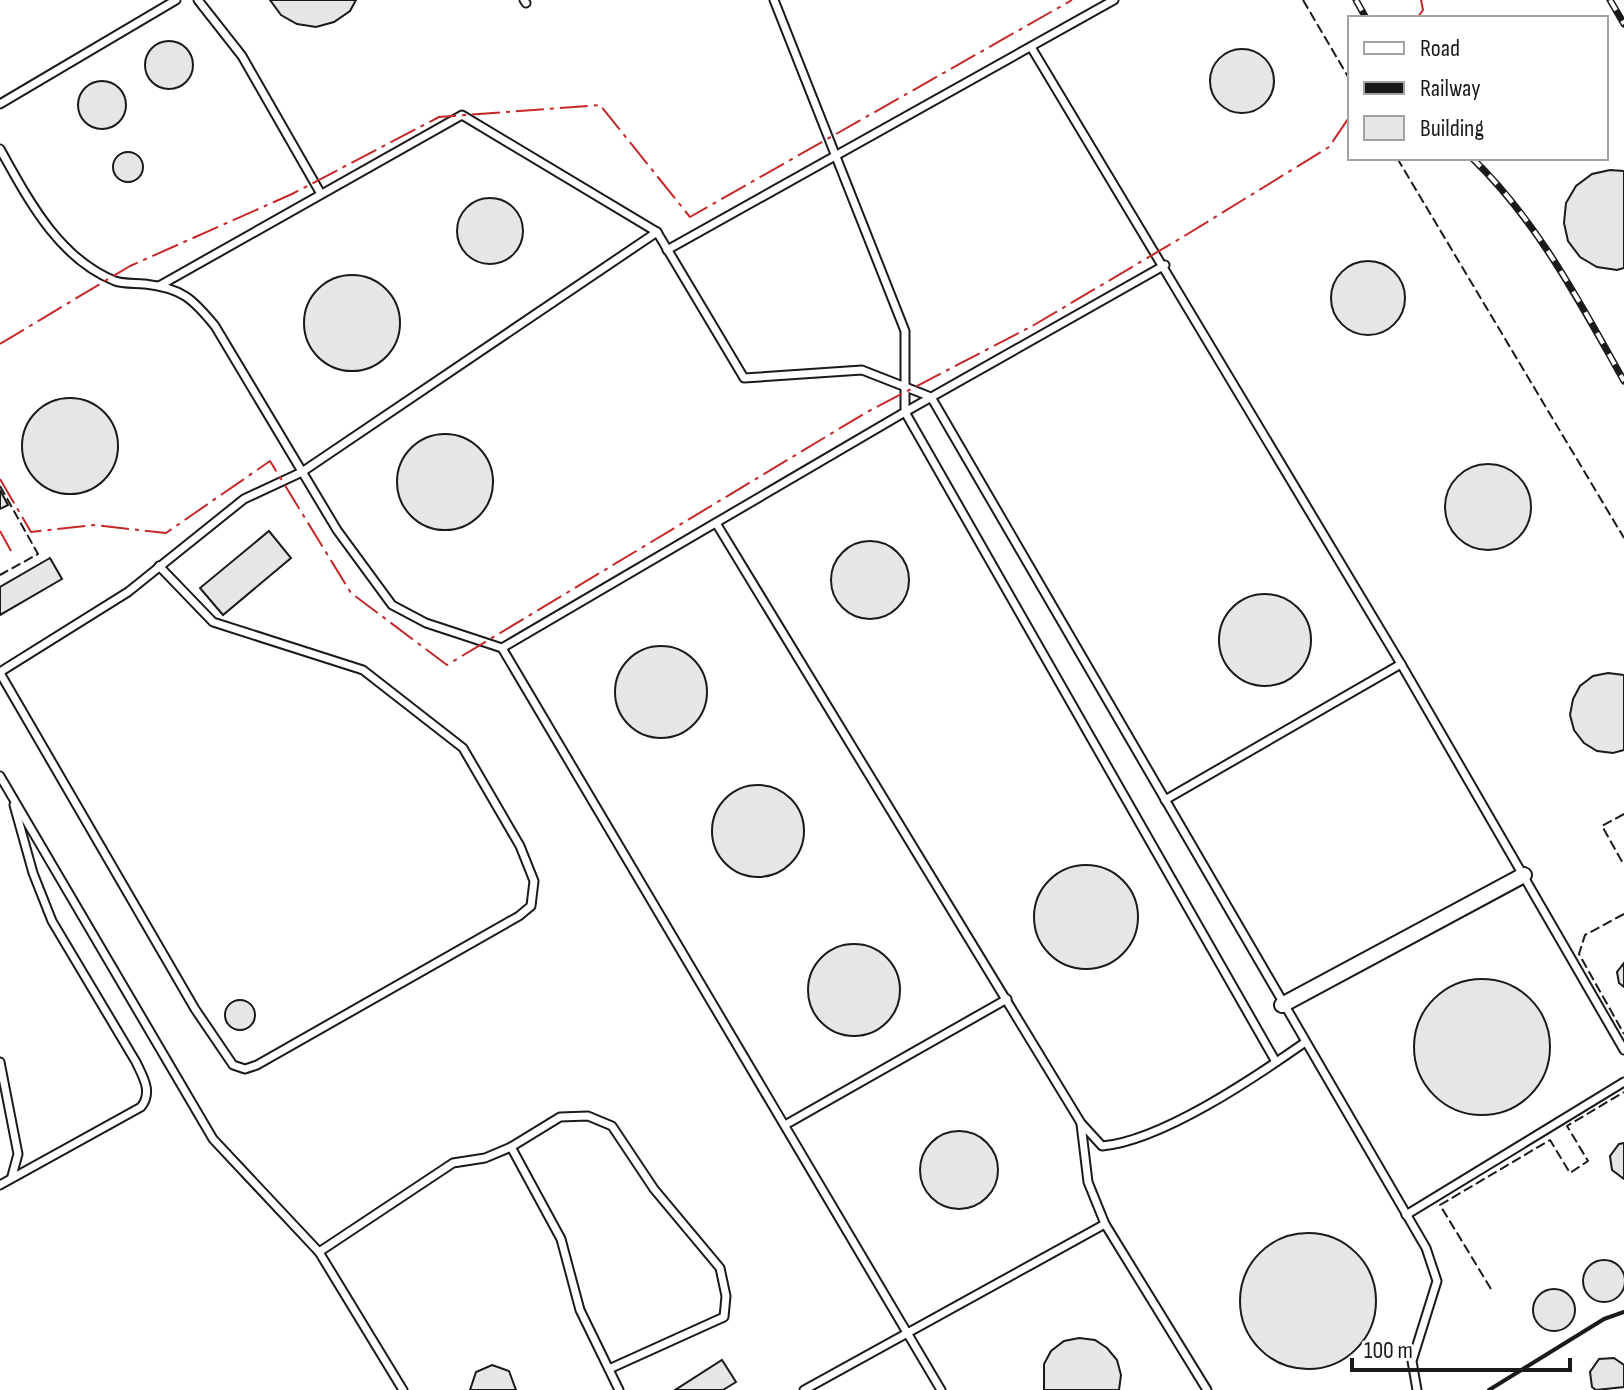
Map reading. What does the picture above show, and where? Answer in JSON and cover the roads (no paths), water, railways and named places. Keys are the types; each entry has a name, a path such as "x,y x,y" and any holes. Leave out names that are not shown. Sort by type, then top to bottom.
{"street":[{"path":"1282,1005 1524,875"}],"lane":[{"path":"0,104 176,0"},
{"path":"198,0 242,56 321,194"},
{"path":"774,0 905,331 905,412 1276,1062"},
{"path":"667,250 1114,0"},
{"path":"1031,47 1165,265 1401,664 1624,1050"},
{"path":"159,286 462,115 657,232 744,378 862,370 931,397 1426,1248 1437,1281 1412,1361 1417,1390"},
{"path":"0,149 33,208 76,259 116,282 159,286 191,296 215,326 337,530 392,605 426,623 502,648 941,1390"},
{"path":"159,566 213,622 363,670 463,748 520,846 534,881 535,893 531,906 519,916 245,1069 233,1065 195,1009 0,672 93,616 244,499 302,472 657,232"},
{"path":"502,648 905,412 1165,265"},
{"path":"716,523 1081,1123 1102,1146 1130,1143 1276,1062 1304,1043"},
{"path":"1165,800 1401,664"},
{"path":"0,776 213,1139 319,1252 403,1390"},
{"path":"0,1185 141,1107 147,1094 146,1083 136,1062 41,896 11,795"},
{"path":"785,1125 1007,999"},
{"path":"0,1062 18,1154 12,1178"},
{"path":"1406,1215 1624,1082"},
{"path":"319,1252 453,1163 485,1158 511,1147 560,1117 588,1116 612,1126 654,1189 720,1268 726,1296 724,1317 609,1369"},
{"path":"1081,1123 1088,1182 1105,1224 1207,1390"},
{"path":"511,1147 561,1239 580,1310 619,1390"},
{"path":"804,1390 1105,1224"}],"railway":[{"path":"1356,0 1365,16"},
{"path":"1610,0 1624,24"},
{"path":"1474,160 1537,236 1574,292 1624,381"}]}
